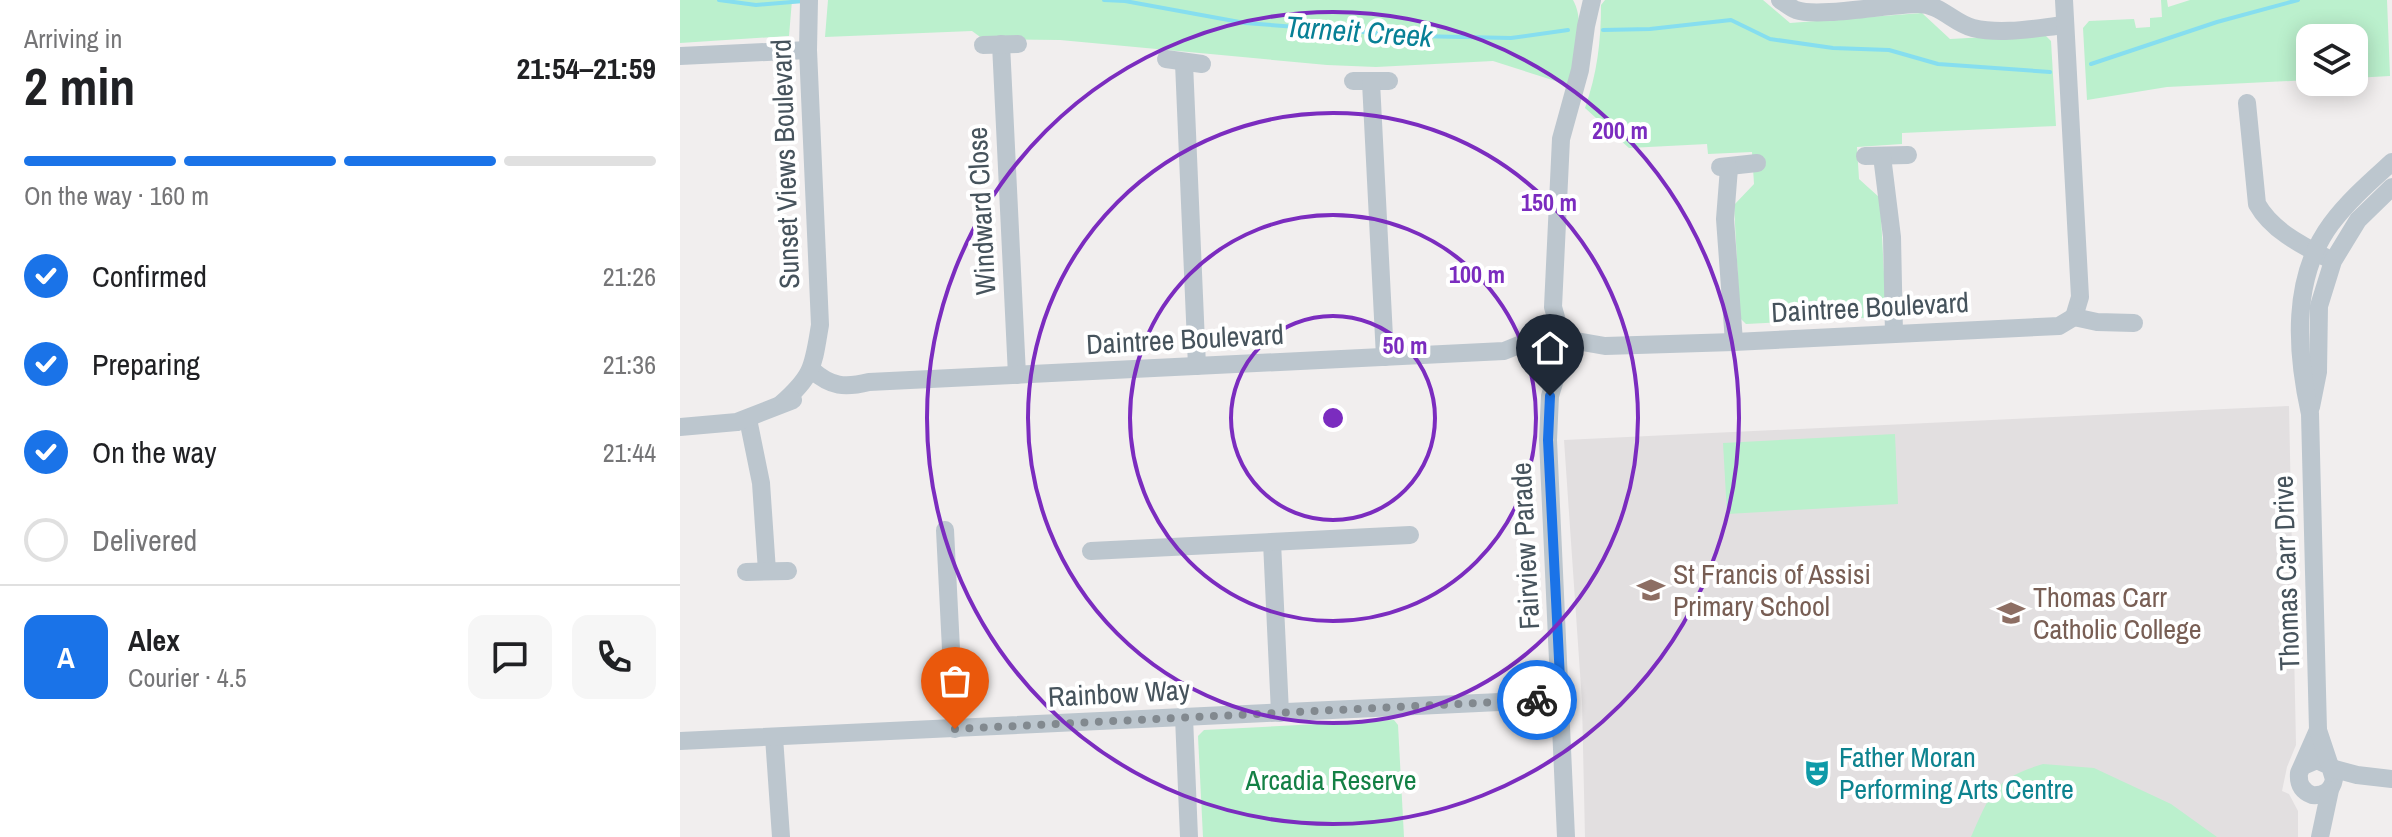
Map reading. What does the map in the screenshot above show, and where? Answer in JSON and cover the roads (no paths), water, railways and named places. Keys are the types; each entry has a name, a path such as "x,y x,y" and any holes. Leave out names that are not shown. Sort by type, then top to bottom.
{"street":[{"path":"1577,0 1586,26"},
{"path":"1552,336 1561,139 1580,70 1592,0"},
{"path":"1780,0 1796,10 1815,12 1921,3 1938,8 1966,26 1998,31 2065,25"},
{"path":"2064,0 2080,297 2074,317"},
{"name":"Sunset Views Boulevard","path":"809,5 819,373"},
{"name":"Windward Close","path":"1001,44 1017,375"},
{"path":"680,56 808,50"},
{"path":"1184,62 1197,366"},
{"path":"1371,81 1385,357"},
{"path":"2249,103 2257,204 2265,218 2285,235 2324,257"},
{"path":"1894,334 1892,237 1874,156 1908,155"},
{"name":"Thomas Carr Drive","path":"2324,257 2329,227 2349,202 2392,162"},
{"path":"1734,342 1723,168 1757,163"},
{"name":"Thomas Carr Drive","path":"2331,767 2318,730 2310,414 2301,371 2301,294 2324,257 2392,187"},
{"name":"Daintree Boulevard","path":"819,373 844,387 869,382 1504,351 1552,336 1605,346 2059,326 2074,317 2097,322 2134,323"},
{"path":"1552,336 1569,348 1562,361 1549,365 1539,360 1535,348 1552,336"},
{"name":"Daintree Boulevard","path":"1562,361 1605,346"},
{"name":"Daintree Boulevard","path":"1504,351 1539,360"},
{"name":"Fairview Parade","path":"1539,360 1550,396"},
{"name":"Fairview Parade","path":"1562,361 1550,396 1548,440 1566,837"},
{"path":"680,427 718,425 748,419 781,404 819,373"},
{"path":"748,419 761,483 767,571"},
{"path":"945,530 955,729"},
{"path":"1091,551 1410,535"},
{"path":"1272,542 1280,713"},
{"path":"746,572 788,571"},
{"name":"Rainbow Way","path":"680,741 1561,699"},
{"path":"1184,717 1189,837"},
{"name":"Thomas Carr Drive","path":"2303,766 2318,730"},
{"path":"774,737 781,837"},
{"path":"2320,837 2306,792 2298,779 2303,766 2317,760 2331,767 2386,779"},
{"path":"2320,837 2334,779 2331,767"},
{"path":"2306,792 2318,796 2330,789 2386,779"}],"waterway":[{"name":"Tarneit Creek","path":"719,0 756,5 804,1"},
{"name":"Tarneit Creek","path":"1104,0 1245,23 1415,36 1511,38 1568,30"},
{"name":"Tarneit Creek","path":"2091,64 2217,22 2298,0"},
{"name":"Tarneit Creek","path":"1603,30 1650,29 1731,20 1770,39 1833,48 1889,50 1938,64 2050,72"}],"place":[{"name":"St Francis of Assisi Primary School","path":"1651,590"},
{"name":"Thomas Carr Catholic College","path":"2011,613"},
{"name":"Father Moran Performing Arts Centre","path":"1817,773"}],"park label":[{"name":"Arcadia Reserve","path":"1331,780"}]}
